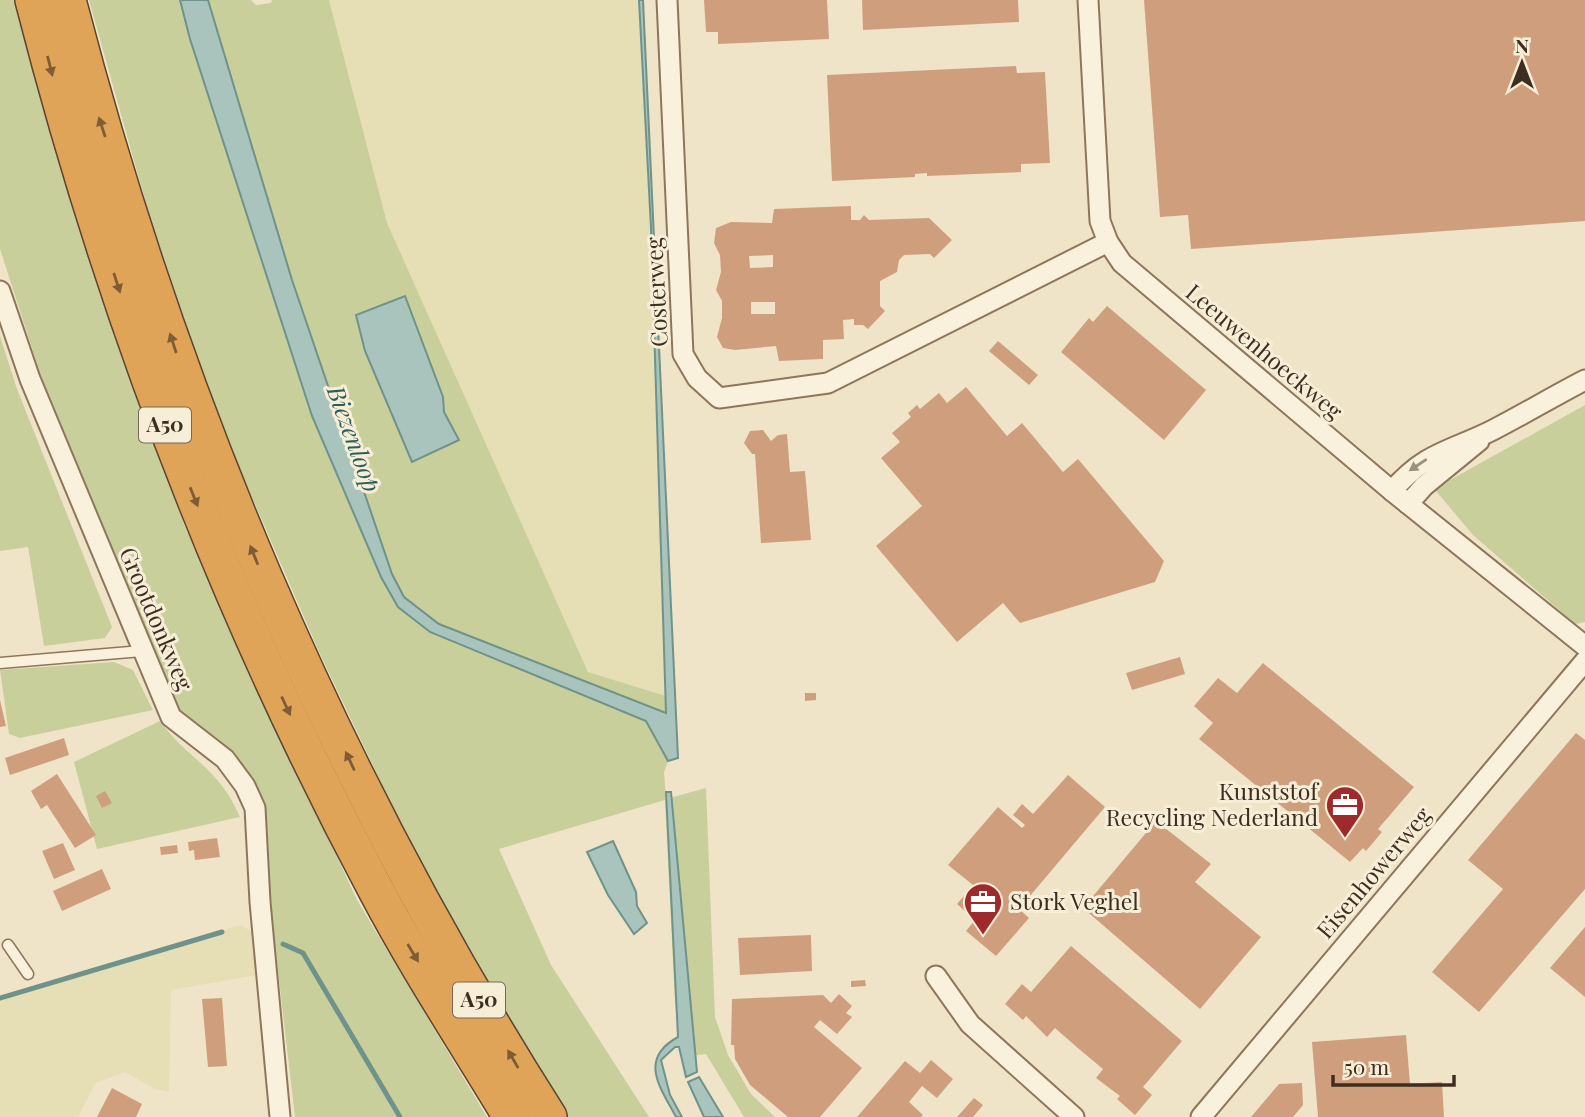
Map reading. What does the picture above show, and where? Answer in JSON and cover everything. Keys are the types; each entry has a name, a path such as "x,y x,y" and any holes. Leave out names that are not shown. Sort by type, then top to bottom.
{"highway":[{"name":"A50","path":"33,0 64,119 157,403 236,601 346,833 394,888 549,1117"},
{"name":"A50","path":"68,0 98,114 197,414 268,590 379,823 394,888 510,1117"}],"street":[{"name":"Costerweg","path":"667,0 683,354 697,378 719,398 828,383 1108,242"},
{"name":"Leeuwenhoeckweg","path":"1088,0 1100,221 1108,242 1122,263 1392,491 1585,646"},
{"name":"Grootdonkweg","path":"0,290 30,379 171,717 225,759 245,786 255,808 280,1117"},
{"path":"1392,491 1412,468 1450,446 1490,431 1585,380"},
{"path":"1408,504 1424,486 1490,431"},
{"name":"Eisenhowerweg","path":"1201,1117 1585,661"},
{"path":"936,976 970,1024 1074,1117"}],"lane":[{"path":"0,663 142,651"},
{"path":"8,945 28,974"}],"shaded area":[{"path":"329,0 639,0 651,228 666,696 588,672 387,223"},
{"path":"240,925 253,932 257,975 171,990 169,1092 155,1089 125,1072 96,1083 78,1117 0,1117 0,998"}],"green space":[{"path":"0,0 16,0 113,329 185,527 357,900 487,1117 295,1117 275,945 265,891 259,809 183,720 171,700 171,692 131,601 45,388 0,249"},
{"path":"89,0 180,0 190,39 312,416 381,577 398,607 430,632 646,721 668,761 664,772 666,799 706,788 715,1017 728,1055 751,1094 775,1117 744,1117 706,1054 682,1057 675,1002 665,800 499,849 551,965 649,1117 568,1117 423,871 320,654 219,421 150,218"},
{"path":"208,0 251,0 256,5 271,3 272,0 329,0 387,223 588,672 666,696 667,713 439,624 404,597 392,574 292,280","holes":["405,296 443,397 444,412 412,461 392,411"]},
{"path":"0,336 17,389 112,627 105,638 44,646 28,547 0,551"},
{"path":"1585,405 1585,622 1575,624 1473,535 1436,491 1450,480"},
{"path":"114,662 133,670 153,710 20,738 9,734 0,670"},
{"path":"160,721 222,786 240,817 97,849 74,762"}],"water":[{"path":"180,0 208,0 292,280 392,574 404,597 439,624 666,713 651,228 639,0 643,0 678,758 668,761 646,721 430,632 398,607 381,577 312,416 190,39"},
{"path":"405,296 443,397 444,412 459,440 412,462 365,351 356,315"},
{"path":"666,792 671,792 697,1072 686,1077 679,1047 675,1047 661,1060 670,1095 682,1117 676,1117 656,1074 659,1055 678,1037"},
{"path":"613,841 636,892 637,906 647,923 634,934 608,895 587,852"},
{"path":"699,1077 723,1117 704,1117 688,1082"}],"building":[{"path":"704,0 827,0 829,39 718,44 718,32 706,32"},
{"path":"862,0 1018,0 1019,22 863,30"},
{"path":"1144,0 1585,0 1585,221 1191,249 1188,215 1160,217"},
{"path":"1016,66 1017,73 1045,72 1050,163 1021,164 1021,172 927,176 927,173 915,174 915,177 832,181 827,75"},
{"path":"851,206 851,220 860,220 864,215 869,220 929,218 952,240 934,258 930,254 904,255 899,260 897,272 880,281 880,306 885,311 868,329 863,325 854,325 854,319 843,320 844,339 823,340 823,359 779,361 776,346 735,350 723,348 717,337 722,318 722,301 716,290 721,272 720,255 714,243 716,228 731,222 772,223 774,209","holes":["773,255 773,267 750,268 749,256","751,302 775,302 775,314 751,314"]},
{"path":"1107,306 1206,390 1164,440 1061,352 1089,318 1093,322"},
{"path":"998,341 1038,375 1029,385 989,351"},
{"path":"966,387 1007,436 1022,423 1063,472 1078,459 1164,561 1155,582 1020,623 1003,603 957,642 876,546 922,506 881,458 900,442 892,433 911,417 908,413 917,405 920,409 939,393 947,403"},
{"path":"763,430 771,441 778,435 787,434 790,472 805,471 811,540 761,543 755,454 752,454 744,443 750,431"},
{"path":"1180,657 1185,674 1132,690 1126,673"},
{"path":"1263,663 1414,787 1378,829 1382,832 1366,851 1363,848 1350,862 1199,739 1213,723 1194,706 1218,678 1237,693"},
{"path":"805,693 816,693 816,700 805,701"},
{"path":"0,700 6,726 0,727"},
{"path":"1576,733 1585,740 1585,889 1479,1012 1432,972 1503,889 1468,860"},
{"path":"64,738 69,755 10,775 5,758"},
{"path":"57,774 96,835 75,848 47,805 41,809 31,791"},
{"path":"1068,775 1105,807 1019,909 1029,918 996,956 966,931 975,920 957,904 973,885 948,865 998,807 1022,828 1025,825 1013,815 1022,804 1033,814"},
{"path":"105,791 112,803 102,808 96,796"},
{"path":"1156,821 1211,864 1195,882 1261,937 1200,1009 1083,908"},
{"path":"217,838 220,857 195,860 194,850 189,851 188,842"},
{"path":"63,843 75,870 54,879 42,851"},
{"path":"177,845 178,853 161,855 160,847"},
{"path":"102,869 111,889 62,911 53,891"},
{"path":"1585,927 1585,997 1550,968"},
{"path":"811,935 812,971 740,975 738,938"},
{"path":"1071,946 1182,1041 1143,1087 1152,1095 1135,1115 1117,1099 1120,1096 1096,1078 1103,1069 1055,1028 1047,1037 1026,1016 1023,1020 1005,1004 1022,984 1031,992"},
{"path":"865,980 866,986 851,987 851,981"},
{"path":"839,994 852,1006 846,1013 852,1017 837,1034 820,1020 814,1027 862,1068 820,1117 788,1117 750,1085 735,1059 734,1045 731,1045 732,999 823,995 831,1003"},
{"path":"222,998 227,1066 208,1067 202,999"},
{"path":"1406,1035 1410,1084 1442,1082 1444,1117 1318,1117 1312,1042"},
{"path":"931,1060 953,1079 937,1098 922,1086 909,1102 923,1115 921,1117 857,1117 905,1061 920,1073"},
{"path":"1302,1083 1303,1105 1293,1117 1251,1117 1279,1084"},
{"path":"112,1088 142,1104 136,1117 97,1117"},
{"path":"974,1098 983,1105 973,1117 957,1117"}],"waterway":[{"path":"0,998 222,932"},
{"path":"283,944 303,953 400,1117"}],"place":[{"name":"Kunststof Recycling Nederland","path":"1345,839"},
{"name":"Stork Veghel","path":"983,936"}],"water label":[{"name":"Biezenloop","path":"353,439"}]}
